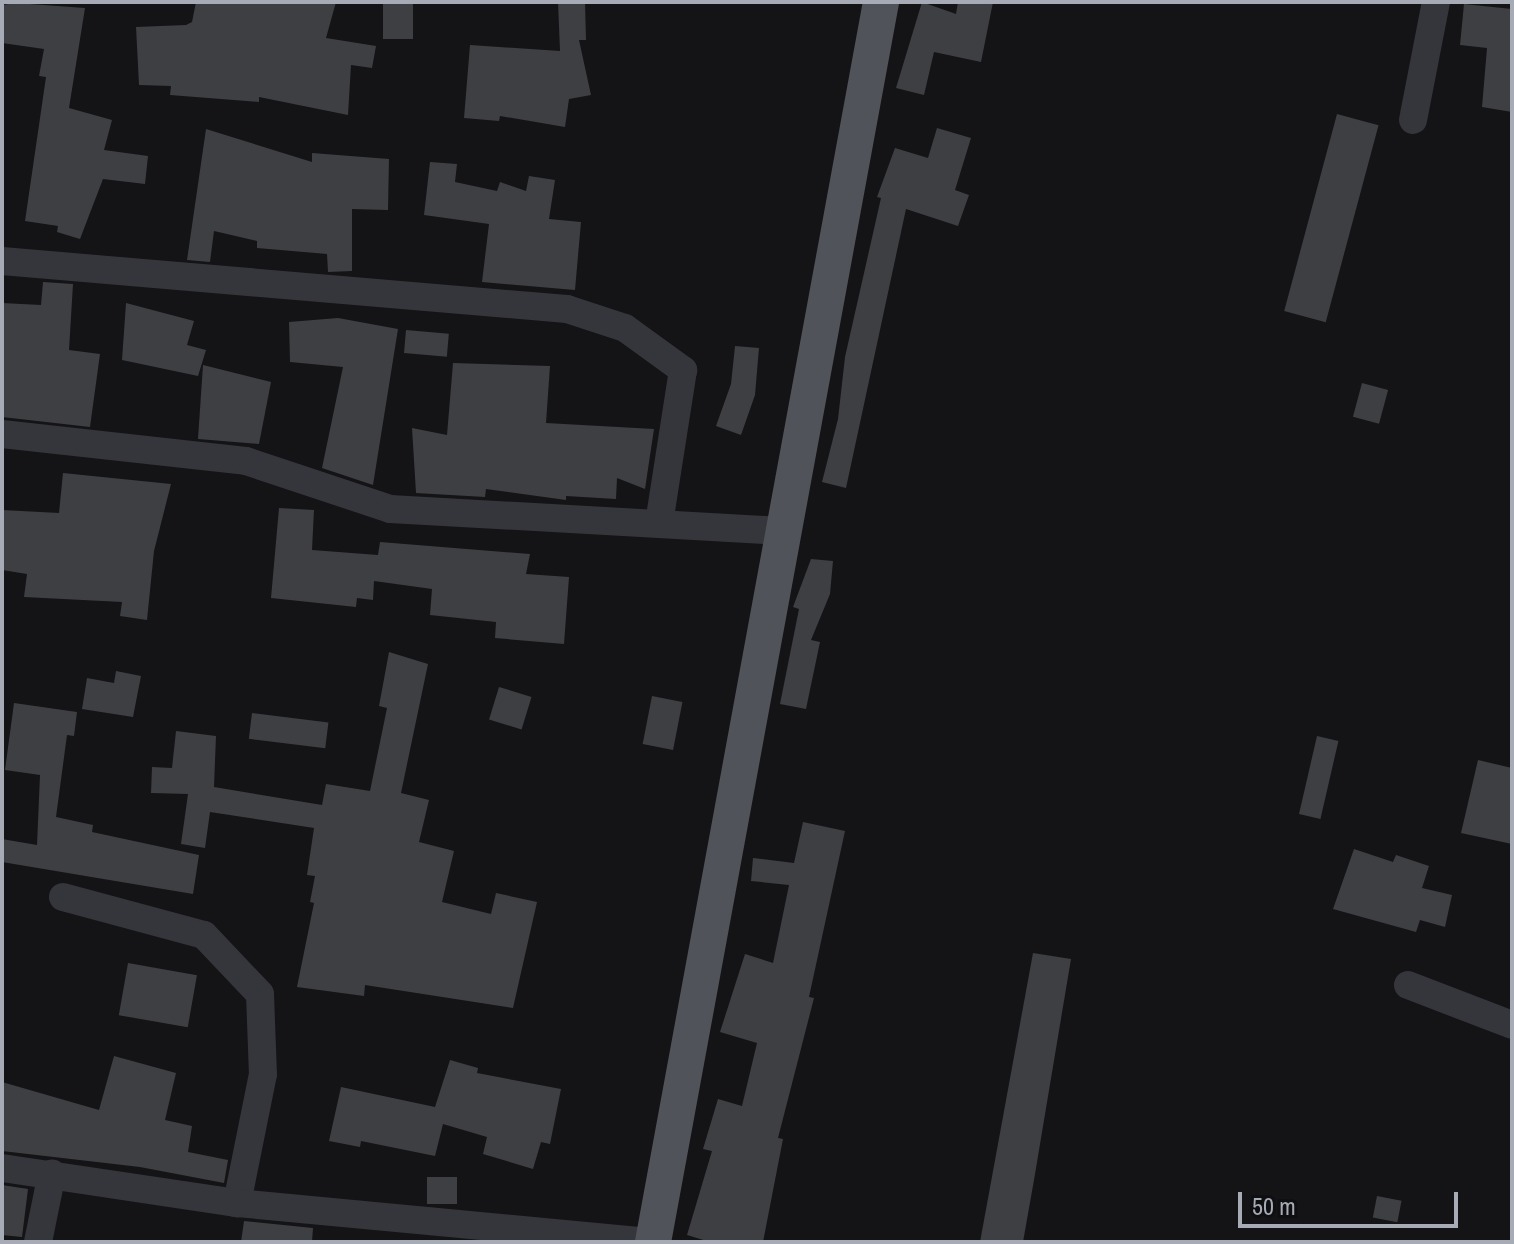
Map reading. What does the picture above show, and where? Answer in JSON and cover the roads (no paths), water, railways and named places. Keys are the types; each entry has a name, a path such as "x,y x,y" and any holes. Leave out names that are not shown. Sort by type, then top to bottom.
{"main road":[{"path":"651,1242 881,2"}],"street":[{"path":"1413,120 1436,2"},
{"path":"2,261 567,309 625,328 683,370 659,523"},
{"path":"2,434 246,461 390,509 781,531"},
{"path":"63,897 204,935 260,994 263,1074 237,1203"},
{"path":"1408,985 1512,1025"},
{"path":"2,1168 52,1173 237,1203 651,1242"},
{"path":"38,1242 52,1173"}]}
